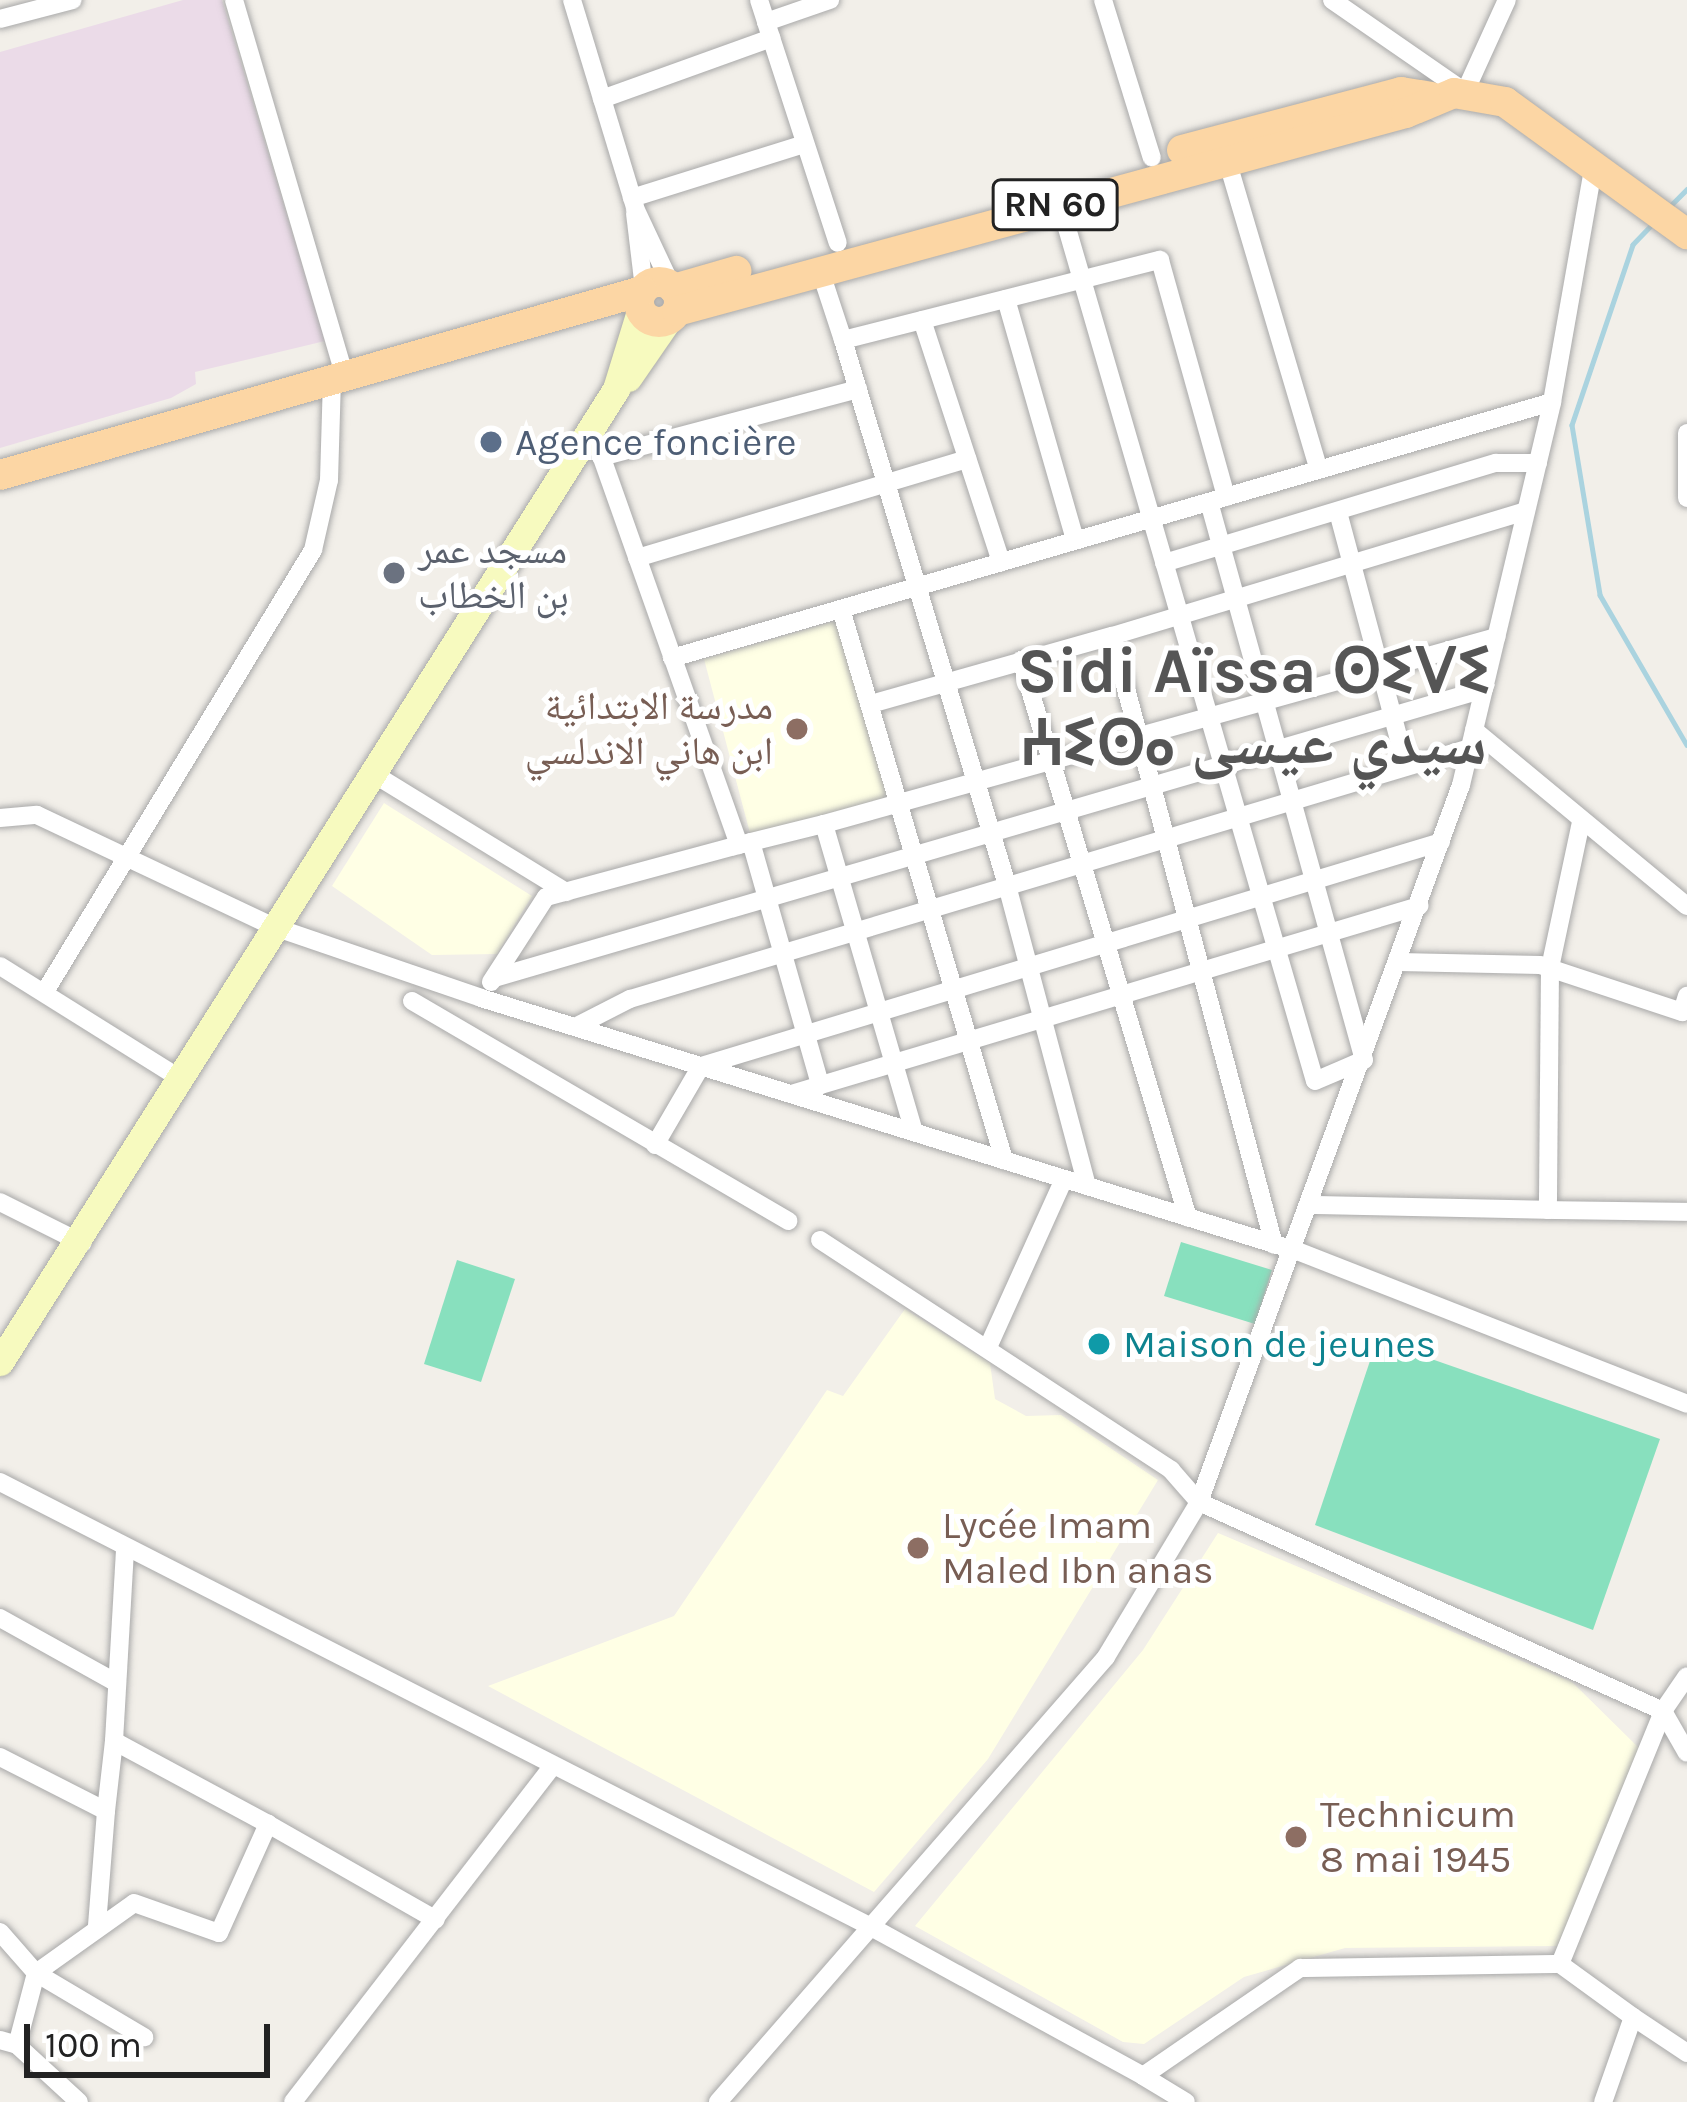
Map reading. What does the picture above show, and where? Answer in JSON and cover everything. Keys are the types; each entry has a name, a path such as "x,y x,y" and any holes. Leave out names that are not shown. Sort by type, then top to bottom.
{"main road":[{"name":"RN 60","path":"0,475 576,315 656,303 1152,158 1401,92 1431,97 1465,92 1505,102 1687,234"},
{"name":"RN 60","path":"828,255 1060,204 1406,113 1431,97"},
{"path":"0,1362 9,1328 82,1244 178,1078 616,389 656,303"}],"street":[{"path":"0,19 73,0"},
{"path":"46,990 314,550 329,480 339,379 235,0"},
{"path":"572,0 633,203 656,303"},
{"path":"759,0 804,144 843,340 881,484 1007,885 1087,1186"},
{"path":"602,99 830,0"},
{"path":"1103,0 1152,158"},
{"path":"1332,0 1465,92 1507,0"},
{"path":"633,203 804,144"},
{"path":"1227,160 1318,470"},
{"path":"718,2102 1106,1657 1198,1502 1297,1252 1442,842 1472,739 1552,402 1594,164"},
{"path":"633,203 656,303"},
{"path":"1060,204 1315,1081 1364,1060"},
{"path":"843,340 1160,260 1217,500 1223,546 1364,1060"},
{"path":"1006,299 1075,540"},
{"path":"922,320 1001,562"},
{"path":"602,458 857,389"},
{"path":"672,658 1552,402"},
{"path":"591,426 672,658 766,898 820,1085"},
{"path":"1687,433 1687,498"},
{"path":"637,558 967,459"},
{"path":"1164,563 1496,464 1538,463"},
{"path":"871,704 1526,511"},
{"path":"1338,512 1406,766"},
{"path":"841,609 917,853 1004,1160"},
{"path":"1112,636 1135,739 1274,1244"},
{"path":"482,998 546,897 1496,637"},
{"path":"1021,660 1188,1218"},
{"path":"494,978 1484,689"},
{"path":"575,1027 630,999 1406,766 1472,739"},
{"path":"1472,739 1687,906"},
{"path":"372,773 566,892"},
{"path":"0,818 38,815 274,927 482,998 1274,1244 1687,1403"},
{"path":"1548,1210 1550,968 1581,822"},
{"path":"824,824 914,1132"},
{"path":"655,1145 701,1066 804,1031 1442,842"},
{"path":"790,1094 1419,905"},
{"path":"1399,962 1550,968 1682,1012 1687,996"},
{"path":"0,966 46,990 178,1078"},
{"path":"412,1001 789,1221"},
{"path":"989,1345 1064,1179"},
{"path":"0,1202 82,1244"},
{"path":"1313,1204 1687,1212"},
{"path":"820,1240 989,1345 1171,1470 1198,1502 1663,1712 1687,1753"},
{"path":"0,1482 873,1928 1143,2076 1178,2100"},
{"path":"98,1926 125,1549"},
{"path":"0,1618 117,1683"},
{"path":"1560,1964 1663,1712 1687,1676"},
{"path":"114,1741 436,1920"},
{"path":"0,1757 106,1810"},
{"path":"293,2102 553,1766"},
{"path":"79,2102 8,2043 36,1972 134,1903 219,1933 268,1824"},
{"path":"0,1932 36,1972 144,2037"},
{"path":"1143,2076 1300,1969 1560,1964 1687,2053"},
{"path":"1603,2102 1633,2018"}],"shaded area":[{"path":"183,0 222,0 325,341 195,372 196,384 171,398 0,448 0,52"},
{"name":"مدرسة الابتدائية ابن هاني الاندلسي","path":"839,620 892,800 751,837 704,659"},
{"path":"384,803 532,896 497,954 432,955 332,886"},
{"name":"Lycée Imam Maled Ibn anas","path":"905,1309 990,1363 995,1399 1026,1416 1061,1415 1158,1480 988,1759 874,1892 488,1686 674,1616 827,1390 843,1396"},
{"name":"Technicum 8 mai 1945","path":"1218,1533 1572,1682 1639,1748 1561,1946 1345,1948 1244,1977 1144,2044 1123,2042 915,1926 1143,1650"}],"green space":[{"path":"1181,1242 1272,1270 1255,1324 1164,1296"},
{"path":"457,1260 515,1279 481,1382 424,1364"},
{"path":"1377,1340 1660,1439 1593,1630 1315,1525"}],"waterway":[{"path":"1670,206 1687,189"},
{"path":"1654,223 1633,245 1572,425 1600,595 1687,745"}],"place":[{"name":"Agence foncière","path":"491,442"},
{"name":"مسجد عمر بن الخطاب","path":"394,573"},
{"name":"مدرسة الابتدائية ابن هاني الاندلسي","path":"797,729"},
{"name":"Maison de jeunes","path":"1099,1344"},
{"name":"Lycée Imam Maled Ibn anas","path":"918,1548"},
{"name":"Technicum 8 mai 1945","path":"1296,1837"}],"district":[{"name":"Sidi Aïssa ⵙⵉⴸⵉ ⵄⵉⵙⴰ سيدي عيسى","path":"1254,707"}]}
